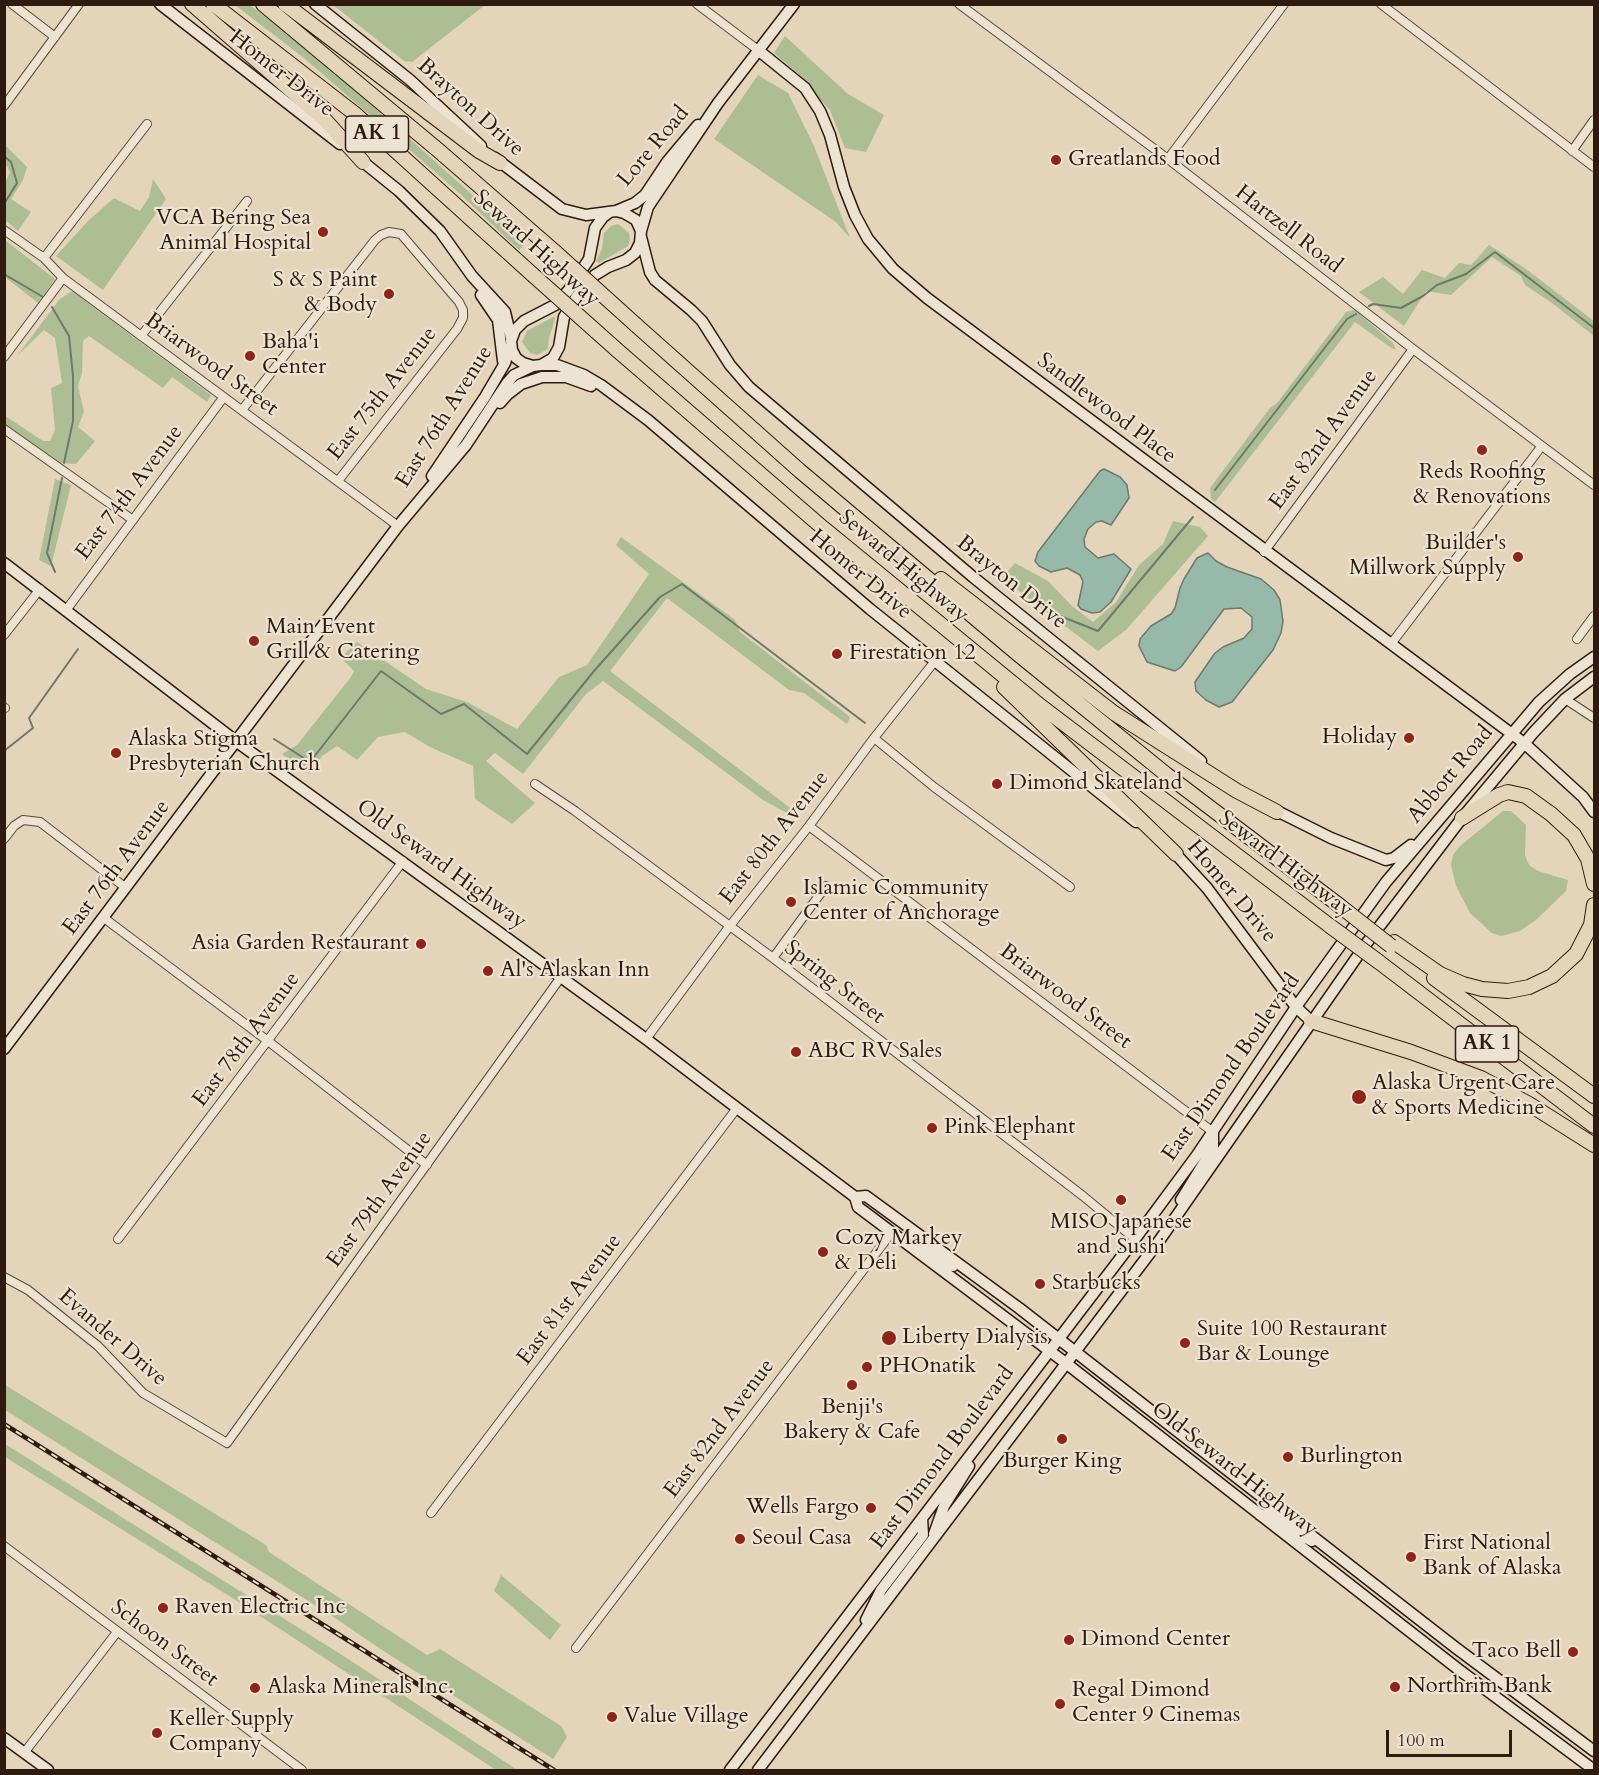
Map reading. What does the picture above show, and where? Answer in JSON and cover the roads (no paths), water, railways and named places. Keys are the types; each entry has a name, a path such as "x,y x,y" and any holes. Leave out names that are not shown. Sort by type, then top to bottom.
{"highway":[{"path":"192,4 325,120 363,162"},
{"name":"Seward Highway","path":"213,4 354,112 617,350 929,616 1071,731 1594,1126"},
{"name":"Seward Highway","path":"263,4 438,150 800,471 1019,655 1167,776 1594,1096"},
{"path":"285,4 479,150 500,163"},
{"path":"800,471 1110,710 1237,791 1277,812"},
{"path":"929,616 1103,781 1176,854"},
{"path":"1462,818 1499,795 1508,792 1532,799 1574,835 1588,859 1594,884"},
{"path":"1392,944 1440,974 1463,984 1482,989 1508,991 1529,987 1552,976 1576,954 1591,925 1594,904"},
{"path":"1311,1021 1411,1052 1481,1078 1529,1104 1594,1145"}],"main road":[{"name":"Homer Drive","path":"160,4 363,162 421,211 454,249 472,276 505,312 511,342"},
{"name":"Brayton Drive","path":"315,4 410,81 500,163 562,209 586,215 613,212"},
{"name":"Lore Road","path":"537,365 550,360 557,352 564,317 587,283 602,270 631,257 639,246 648,207 718,103 794,4"},
{"name":"Sandlewood Place","path":"758,50 805,88 820,111 831,135 844,187 855,214 868,239 893,269 927,298 1264,552 1511,734"},
{"name":"Lore Road","path":"613,212 635,203 645,195 672,155 718,103"},
{"path":"537,365 523,363 516,358 511,342 514,330 521,323 548,311 568,291 589,259 595,228 600,221 613,212 624,213 634,218 639,224 641,234"},
{"name":"Brayton Drive","path":"641,234 650,272 656,283 697,316 748,387 954,562 1207,766 1277,812 1331,838 1386,860 1394,858 1425,835"},
{"path":"472,276 477,289 498,320 503,355 502,369"},
{"name":"East 76th Avenue","path":"412,509 502,369 511,342"},
{"name":"Homer Drive","path":"537,365 557,365 574,370 601,385 661,430 793,545 1176,854 1207,888 1296,1007 1311,1021"},
{"name":"East 76th Avenue","path":"4,1049 398,526 478,429 510,379 537,365"},
{"path":"478,429 514,388 542,377 561,376 575,379 624,402"},
{"name":"Old Seward Highway","path":"4,562 237,742 646,1039 855,1197 858,1207 1067,1364 1446,1660 1594,1770"},
{"name":"Abbott Road","path":"1351,932 1386,882 1539,702 1570,674 1594,657"},
{"name":"Abbott Road","path":"1366,944 1462,818 1524,743 1565,699 1594,677"},
{"path":"1511,734 1524,743 1582,797 1594,812"},
{"name":"East Dimond Boulevard","path":"730,1770 1135,1239 1213,1132 1296,1007 1351,932"},
{"name":"East Dimond Boulevard","path":"760,1767 1167,1230 1366,944"},
{"path":"1167,1230 1173,1215 1213,1148 1213,1132"},
{"name":"Old Seward Highway","path":"855,1197 866,1196 1059,1338 1468,1657 1594,1751"},
{"path":"892,1232 906,1235 947,1263 978,1278"},
{"path":"932,1541 944,1506 990,1429"},
{"path":"1260,1515 1268,1513 1272,1515 1297,1534 1334,1552"},
{"path":"859,1637 881,1590 922,1535 922,1518"},
{"path":"4,1738 48,1770"},
{"path":"745,1751 760,1767"}],"street":[{"path":"12,4 55,37"},
{"path":"4,106 79,4"},
{"path":"697,4 758,50"},
{"name":"Hartzell Road","path":"959,4 1168,159 1541,447 1594,485"},
{"path":"1168,159 1284,4"},
{"path":"1381,4 1594,167"},
{"path":"1572,151 1594,120"},
{"path":"44,258 147,124"},
{"path":"141,336 247,201"},
{"name":"Briarwood Street","path":"4,230 44,258 63,278 398,526"},
{"name":"East 75th Avenue","path":"242,410 375,240 389,232 400,234 459,302 463,310 463,318 457,329 338,481"},
{"path":"4,357 63,278"},
{"name":"East 82nd Avenue","path":"1264,552 1413,349"},
{"name":"East 74th Avenue","path":"66,609 223,398"},
{"path":"4,429 133,520"},
{"path":"1391,644 1541,447"},
{"path":"4,635 40,589"},
{"path":"1577,639 1594,616"},
{"name":"East 80th Avenue","path":"646,1039 729,927 934,661"},
{"path":"1565,699 1594,718"},
{"path":"874,738 934,787 1070,887"},
{"name":"Spring Street","path":"535,784 584,817 773,958 1083,1196 1135,1239"},
{"path":"4,839 23,819 40,822 126,888"},
{"name":"Briarwood Street","path":"809,826 1213,1132"},
{"name":"East 78th Avenue","path":"118,1239 403,861"},
{"path":"773,958 826,886"},
{"path":"104,918 268,1041 427,1165"},
{"name":"East 79th Avenue","path":"227,1443 561,977"},
{"name":"East 81st Avenue","path":"431,1513 737,1108"},
{"name":"East 82nd Avenue","path":"576,1648 892,1232"},
{"name":"Evander Drive","path":"4,1277 28,1290 98,1346 143,1393 227,1443"},
{"name":"Schoon Street","path":"4,1546 302,1770"},
{"path":"24,1753 117,1632"}],"waterway":[{"path":"4,156 11,162 17,183 4,204"},
{"path":"1369,306 1373,304 1401,308 1437,285 1466,274 1495,252 1594,328"},
{"path":"4,274 43,297"},
{"path":"52,307 69,336 73,376 73,421 64,463"},
{"path":"1215,490 1347,319 1356,314"},
{"path":"55,572 47,553 62,478"},
{"path":"1045,610 1098,631 1193,517"},
{"path":"274,739 310,762 381,671 441,714 464,704 527,754 594,671 660,597 682,584 865,723"},
{"path":"4,751 33,728 29,718 78,649"}],"railway":[{"path":"4,1424 554,1770"}],"place":[{"name":"Greatlands Food","path":"1056,160"},
{"name":"VCA Bering Sea Animal Hospital","path":"323,232"},
{"name":"S & S Paint & Body","path":"389,294"},
{"name":"Baha'i Center","path":"250,356"},
{"name":"Reds Roofing & Renovations","path":"1482,450"},
{"name":"Builder's Millwork Supply","path":"1518,557"},
{"name":"Main Event Grill & Catering","path":"254,641"},
{"name":"Firestation 12","path":"837,654"},
{"name":"Holiday","path":"1409,738"},
{"name":"Alaska Stigma Presbyterian Church","path":"116,753"},
{"name":"Dimond Skateland","path":"997,784"},
{"name":"Islamic Community Center of Anchorage","path":"791,902"},
{"name":"Asia Garden Restaurant","path":"421,944"},
{"name":"Al's Alaskan Inn","path":"488,971"},
{"name":"ABC RV Sales","path":"796,1052"},
{"name":"Alaska Urgent Care & Sports Medicine","path":"1359,1097"},
{"name":"Pink Elephant","path":"932,1128"},
{"name":"MISO Japanese and Sushi","path":"1121,1200"},
{"name":"Cozy Markey & Deli","path":"823,1252"},
{"name":"Starbucks","path":"1040,1284"},
{"name":"Liberty Dialysis","path":"889,1338"},
{"name":"Suite 100 Restaurant Bar & Lounge","path":"1185,1343"},
{"name":"PHOnatik","path":"867,1367"},
{"name":"Benji's Bakery & Cafe","path":"852,1385"},
{"name":"Burger King","path":"1062,1439"},
{"name":"Burlington","path":"1288,1457"},
{"name":"Wells Fargo","path":"871,1508"},
{"name":"Seoul Casa","path":"740,1539"},
{"name":"First National Bank of Alaska","path":"1411,1557"},
{"name":"Raven Electric Inc","path":"163,1608"},
{"name":"Dimond Center","path":"1069,1640"},
{"name":"Taco Bell","path":"1573,1652"},
{"name":"Northrim Bank","path":"1395,1687"},
{"name":"Alaska Minerals Inc.","path":"255,1688"},
{"name":"Regal Dimond Center 9 Cinemas","path":"1060,1704"},
{"name":"Value Village","path":"612,1717"},
{"name":"Keller Supply Company","path":"157,1733"}]}
